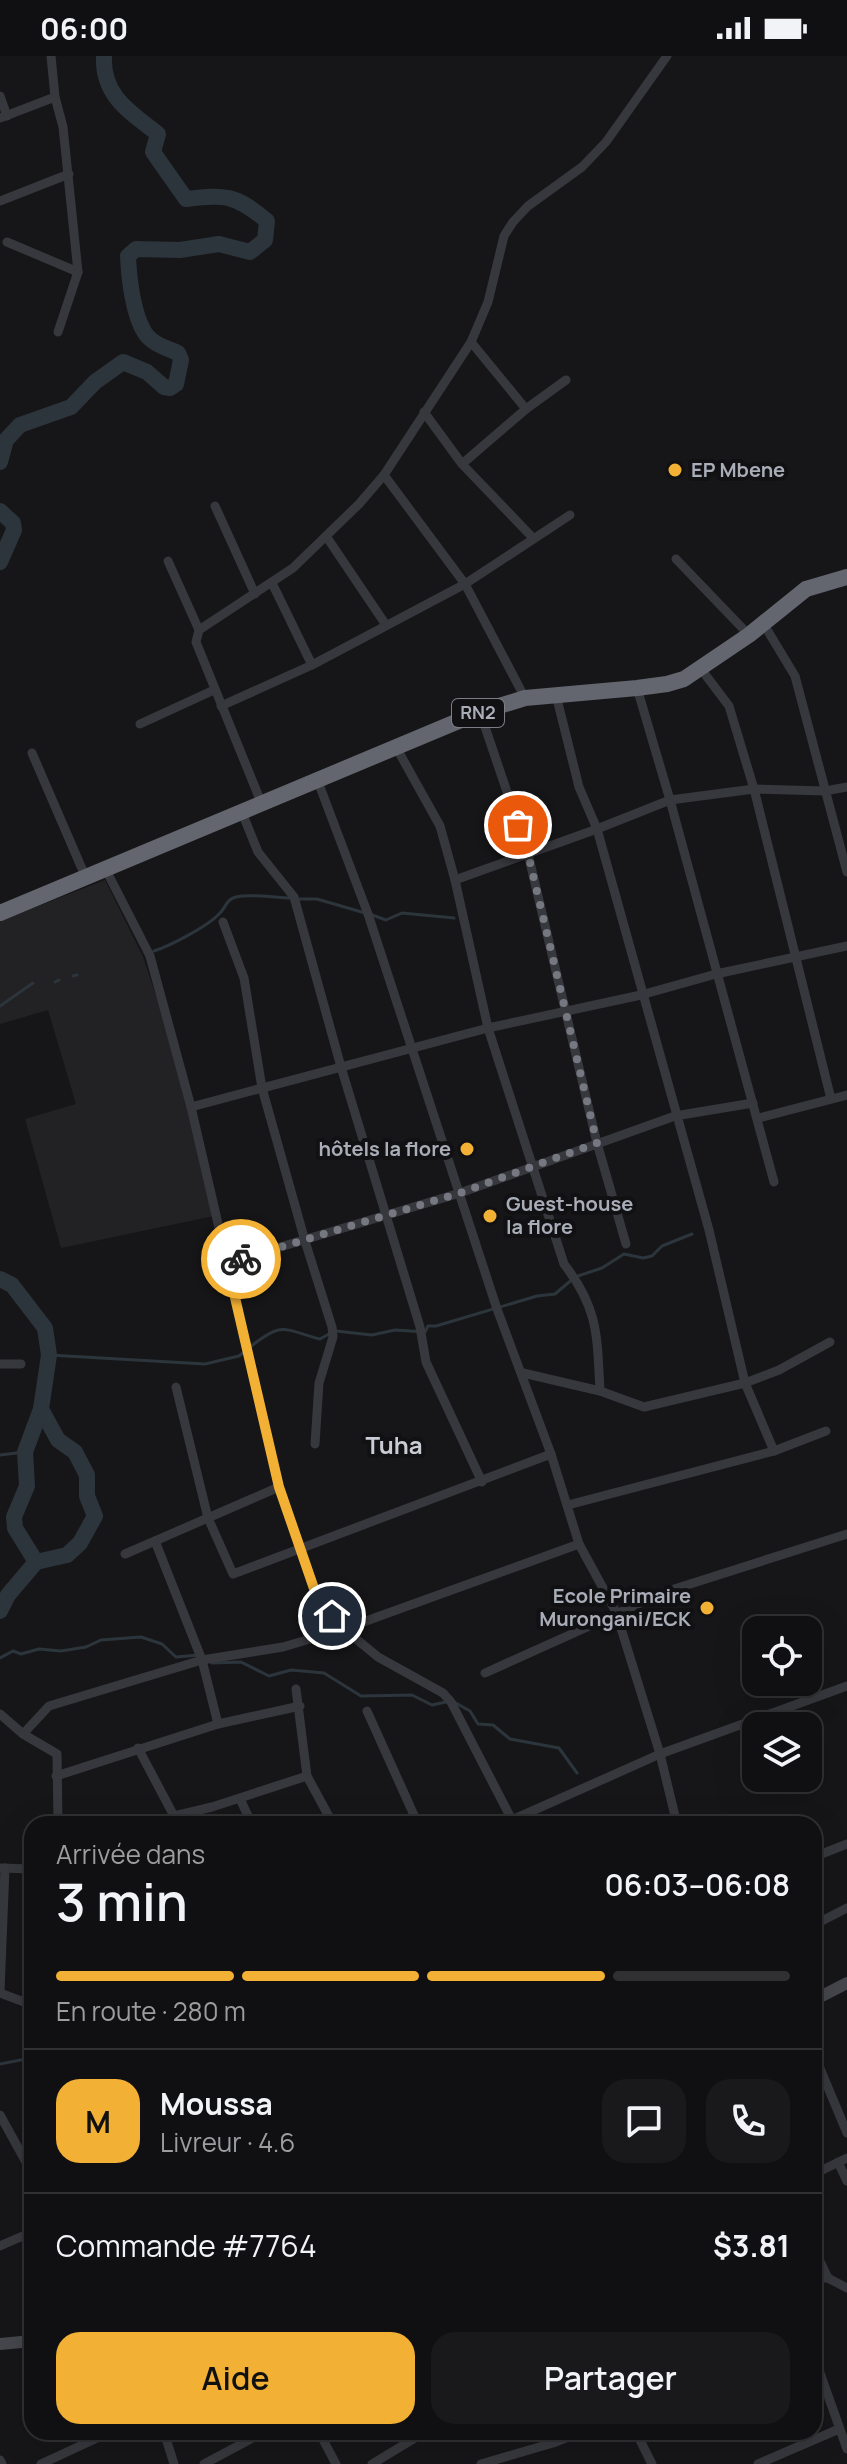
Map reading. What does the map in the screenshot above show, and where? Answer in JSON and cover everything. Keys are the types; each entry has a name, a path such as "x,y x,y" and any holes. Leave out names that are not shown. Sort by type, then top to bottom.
{"highway":[{"name":"RN2","path":"0,913 480,712 525,698 667,684 701,669 806,589 847,577"}],"street":[{"path":"51,56 69,174 78,272 58,332"},
{"path":"199,630 293,568 384,475 471,342 488,302 504,236 513,222 528,206 582,167 606,142 667,56"},
{"path":"0,96 4,117 55,97"},
{"path":"0,201 69,174"},
{"path":"7,242 78,272"},
{"path":"471,342 526,409"},
{"path":"462,464 526,409 566,380"},
{"path":"424,412 462,464 533,538"},
{"path":"384,475 465,584 525,698"},
{"path":"215,506 255,594"},
{"path":"221,706 312,665 465,584 570,515"},
{"path":"326,536 386,625"},
{"path":"676,559 749,635"},
{"path":"168,561 199,630 196,642 261,802"},
{"path":"272,583 312,665"},
{"path":"763,623 795,676 847,872"},
{"path":"701,669 729,706 754,789 831,1099"},
{"path":"637,688 759,1118 774,1182"},
{"path":"140,724 214,690"},
{"path":"556,694 579,787 597,829 709,1230 745,1383 774,1451"},
{"path":"480,712 528,854 597,1143 626,1244"},
{"path":"396,747 440,826 488,1028 564,1264 587,1298 596,1324 600,1391"},
{"path":"32,753 86,878"},
{"path":"317,779 368,914 497,1309 523,1373 579,1544 616,1612 660,1754 675,1816"},
{"path":"455,880 670,800 754,789 825,791 847,787"},
{"path":"241,810 258,852 294,899 341,1067 388,1215 426,1362 482,1482"},
{"path":"106,870 150,956 191,1107 279,1487 319,1603 378,1657 443,1693 451,1702 507,1816"},
{"path":"223,922 244,978 262,1088 332,1332 319,1383 315,1444"},
{"path":"191,1107 488,1028 847,946"},
{"path":"759,1118 847,1095"},
{"path":"227,1263 460,1193 675,1116 753,1103"},
{"path":"523,1373 600,1391 644,1407 745,1383 779,1370 830,1342"},
{"path":"0,1364 21,1364"},
{"path":"176,1387 208,1518 233,1574 551,1454"},
{"path":"568,1505 774,1451 826,1431"},
{"path":"125,1554 279,1487"},
{"path":"485,1673 665,1592 847,1534"},
{"path":"155,1541 202,1660 218,1724"},
{"path":"23,1734 49,1706 202,1660 283,1647 344,1629 579,1544"},
{"path":"525,1816 660,1754 847,1686"},
{"path":"296,1689 307,1776 329,1816"},
{"path":"56,1776 218,1724 300,1706"},
{"path":"367,1711 414,1816"},
{"path":"0,1714 23,1734 57,1754 58,1816"},
{"path":"138,1748 174,1816 240,1799 307,1776"},
{"path":"240,1799 248,1816"},
{"path":"822,1854 847,1844"},
{"path":"24,1869 2,1868 0,1992 24,2002"},
{"path":"822,1921 847,1908"},
{"path":"822,1996 847,1983"},
{"path":"822,2073 847,2133"},
{"path":"0,2115 24,2158"},
{"path":"822,2170 843,2160 847,2181"},
{"path":"0,2246 24,2236"},
{"path":"822,2266 828,2278"},
{"path":"822,2278 847,2288"},
{"path":"0,2344 24,2342"},
{"path":"822,2379 847,2449"},
{"path":"822,2436 839,2429"},
{"path":"41,2464 93,2440"},
{"path":"166,2440 174,2464"},
{"path":"204,2464 249,2440"},
{"path":"323,2440 336,2464"},
{"path":"372,2464 412,2440"},
{"path":"481,2464 561,2440"},
{"path":"640,2440 652,2464"},
{"path":"758,2464 814,2440"}],"shaded area":[{"path":"105,880 143,957 158,1001 214,1216 61,1248 25,1119 76,1104 48,1010 0,1024 0,921"}],"waterway":[{"path":"0,462 6,440 20,425 71,407 95,382 123,362 147,372 164,387 170,388 176,384 181,360 178,353 152,340 137,316 128,256 136,249 180,250 219,244 250,252 265,240 267,221 238,201 221,197 186,199 153,152 158,134 128,110 113,92 108,82 104,56"},
{"path":"0,511 13,523 14,530 0,562"},
{"path":"154,951 206,924 233,898 249,895 291,898"},
{"path":"299,899 317,899 365,913"},
{"path":"372,915 386,920 402,913 454,918"},
{"path":"73,976 77,975"},
{"path":"55,982 59,980"},
{"path":"0,1006 33,983"},
{"path":"336,1331 372,1335 395,1330 425,1332 428,1326 537,1296 555,1294 575,1277 602,1268 624,1254 643,1258 652,1256 662,1246 692,1234"},
{"path":"0,1279 12,1285 45,1328 49,1355 41,1409 58,1440 75,1452 87,1475 87,1496 95,1516 80,1543 67,1555 36,1562 8,1595 0,1611"},
{"path":"250,1347 277,1330 290,1330 320,1339 329,1334"},
{"path":"49,1355 205,1364 244,1352"},
{"path":"36,1562 15,1528 14,1517 27,1486 25,1452 41,1409"},
{"path":"0,1455 25,1452"},
{"path":"0,1658 13,1651 21,1654 39,1649 61,1651 86,1647 101,1640 141,1637 162,1644 176,1657 199,1655"},
{"path":"212,1663 241,1662 269,1676 291,1670 324,1673 361,1696 412,1695 432,1705 446,1702"},
{"path":"454,1702 470,1711 478,1724 493,1725 510,1739 559,1748 577,1773"},
{"path":"0,2064 24,2059"}],"way so far":[{"path":"241,1259 460,1193 597,1143 528,854 518,825"}],"place":[{"name":"EP Mbene","path":"675,470"},
{"name":"hôtels la flore","path":"467,1149"},
{"name":"Guest-house la flore","path":"490,1216"},
{"name":"Ecole Primaire Murongani/ECK","path":"707,1608"}],"district":[{"name":"Tuha","path":"394,1446"}],"route":[{"path":"241,1259 227,1263 279,1487 319,1603 332,1616"}]}
